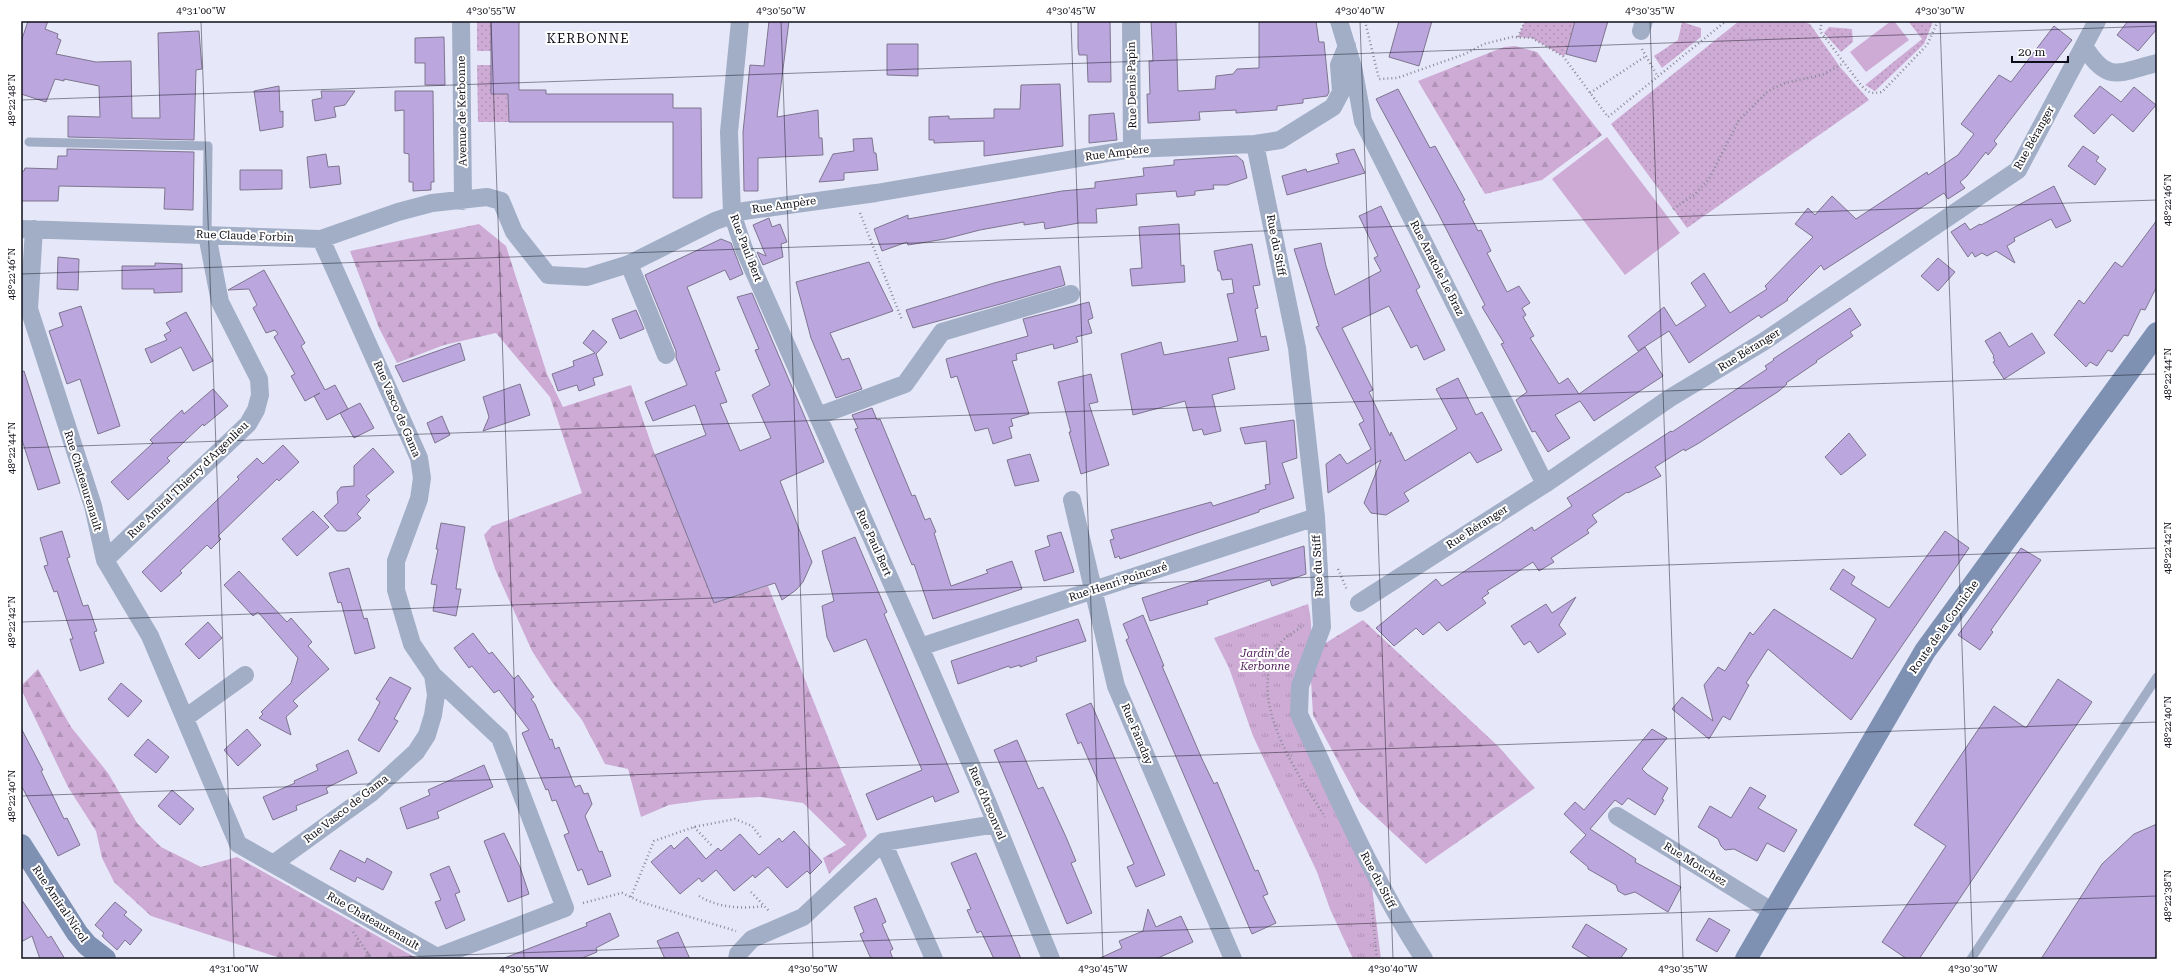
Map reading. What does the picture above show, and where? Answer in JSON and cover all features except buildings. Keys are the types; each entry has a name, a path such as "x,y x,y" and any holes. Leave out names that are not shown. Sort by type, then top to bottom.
{"street":[{"name":"Avenue de Kerbonne","path":"461,21 464,201"},
{"name":"Rue Paul Bert","path":"740,21 729,132 732,214 744,249 920,647"},
{"name":"Rue Denis Papin","path":"1131,21 1132,149"},
{"name":"Rue Béranger","path":"1359,603 1544,484 1670,398 1763,342 2018,170 2097,21"},
{"name":"Rue Anatole Le Braz","path":"1344,23 1347,46 1363,121 1544,484"},
{"name":"Rue Ampère","path":"464,201 487,197 501,201 514,232 548,275 587,277 629,264 732,214 854,196 1132,149 1255,144 1280,140 1333,107 1341,92 1339,65 1347,46"},
{"path":"2084,46 2102,70 2115,73 2132,71 2157,63"},
{"name":"Rue du Stiff","path":"1255,144 1297,348 1316,517 1322,627 1300,686 1299,714 1374,875 1404,928 1424,959"},
{"name":"Rue Claude Forbin","path":"27,229 321,239 398,212 432,203 464,201"},
{"name":"Rue Chateaurenault","path":"27,229 29,309 93,506 105,560 150,636 238,844 437,957 565,908"},
{"name":"Rue Amiral Thierry d'Argenlieu","path":"105,560 248,424 256,410 260,395 259,379 220,302 207,235"},
{"name":"Rue Vasco de Gama","path":"273,864 370,794 416,752 427,735 434,715 436,695 433,675 412,644 396,590 396,561 419,499 422,478 419,458 321,239"},
{"path":"629,264 666,354"},
{"path":"818,416 904,384 942,332 1071,294"},
{"name":"Route de la Corniche","path":"1746,959 1925,651 2157,333"},
{"name":"Rue Faraday","path":"1072,500 1116,686 1233,959"},
{"name":"Rue Henri Poincaré","path":"920,647 1316,517"},
{"name":"Rue d'Arsonval","path":"920,647 996,824 1051,959"},
{"path":"185,718 245,675"},
{"path":"433,675 500,738 565,908"},
{"name":"Rue Mouchez","path":"1617,816 1773,912"},
{"path":"737,959 738,954 752,939 803,917 883,842 996,824"},
{"path":"883,842 934,959"},
{"name":"Rue Amiral Nicol","path":"21,845 77,933 86,952 105,959"}],"lane":[{"path":"29,142 208,146 207,235"},
{"path":"1971,959 2157,677"}],"path":[{"path":"1365,21 1379,79 1397,78 1465,54 1484,44 1512,36 1532,38 1563,56 1608,117 1726,21"},
{"path":"1518,37 1525,21"},
{"path":"1822,21 1820,31 1867,92 1872,94 1882,92 1927,45 1938,21"},
{"path":"1643,26 1641,46 1658,77"},
{"path":"1590,93 1646,56"},
{"path":"1673,209 1694,195 1709,179 1739,120 1768,91 1785,83 1822,75 1844,63"},
{"path":"854,196 902,320"},
{"path":"631,897 654,841 694,827 735,819 752,826 762,839"},
{"path":"694,827 713,847"},
{"path":"751,892 782,926"},
{"path":"565,908 622,893 727,927 752,939"},
{"path":"699,896 707,901 745,909 764,906"},
{"path":"1371,906 1377,959"}],"green space":[{"path":"477,21 491,21 491,51 477,51"},
{"path":"1525,21 1575,21 1566,54 1563,56 1532,38 1518,37"},
{"path":"1739,21 1801,21 1810,24 1840,67 1869,100 1687,228 1611,124"},
{"path":"1891,21 1894,21 1909,40 1866,72 1850,52"},
{"path":"1908,21 1932,21 1924,44 1875,91 1865,85 1922,39"},
{"path":"1682,22 1701,28 1701,37 1662,68 1654,56 1678,40"},
{"path":"1829,27 1852,29 1853,42 1841,52 1824,33"},
{"path":"1515,46 1537,52 1602,135 1542,180 1485,194 1418,81 1504,47"},
{"path":"477,65 492,65 492,94 508,94 509,122 478,122"},
{"path":"1607,137 1680,233 1625,275 1552,179"},
{"path":"479,224 506,246 547,374 563,407 631,385 655,455 714,603 768,586 867,836 829,874 823,858 846,845 803,803 760,797 705,800 669,805 641,817 628,769 605,764 582,720 552,682 532,651 495,569 484,535 492,526 582,493 550,397 496,333 444,345 397,363 379,328 350,251"},
{"name":"Jardin de Kerbonne","path":"1308,604 1311,636 1307,652 1295,681 1372,887 1381,959 1353,959 1330,909 1317,872 1253,736 1229,668 1214,638"},
{"path":"1363,620 1499,747 1535,788 1426,864 1360,802 1313,715 1311,681 1324,644"},
{"path":"38,669 71,727 108,773 137,823 161,847 201,867 237,857 418,959 283,959 151,916 114,882 102,858 96,831 68,787 21,689 21,686"}],"district":[{"name":"KERBONNE","path":"588,38"}]}
